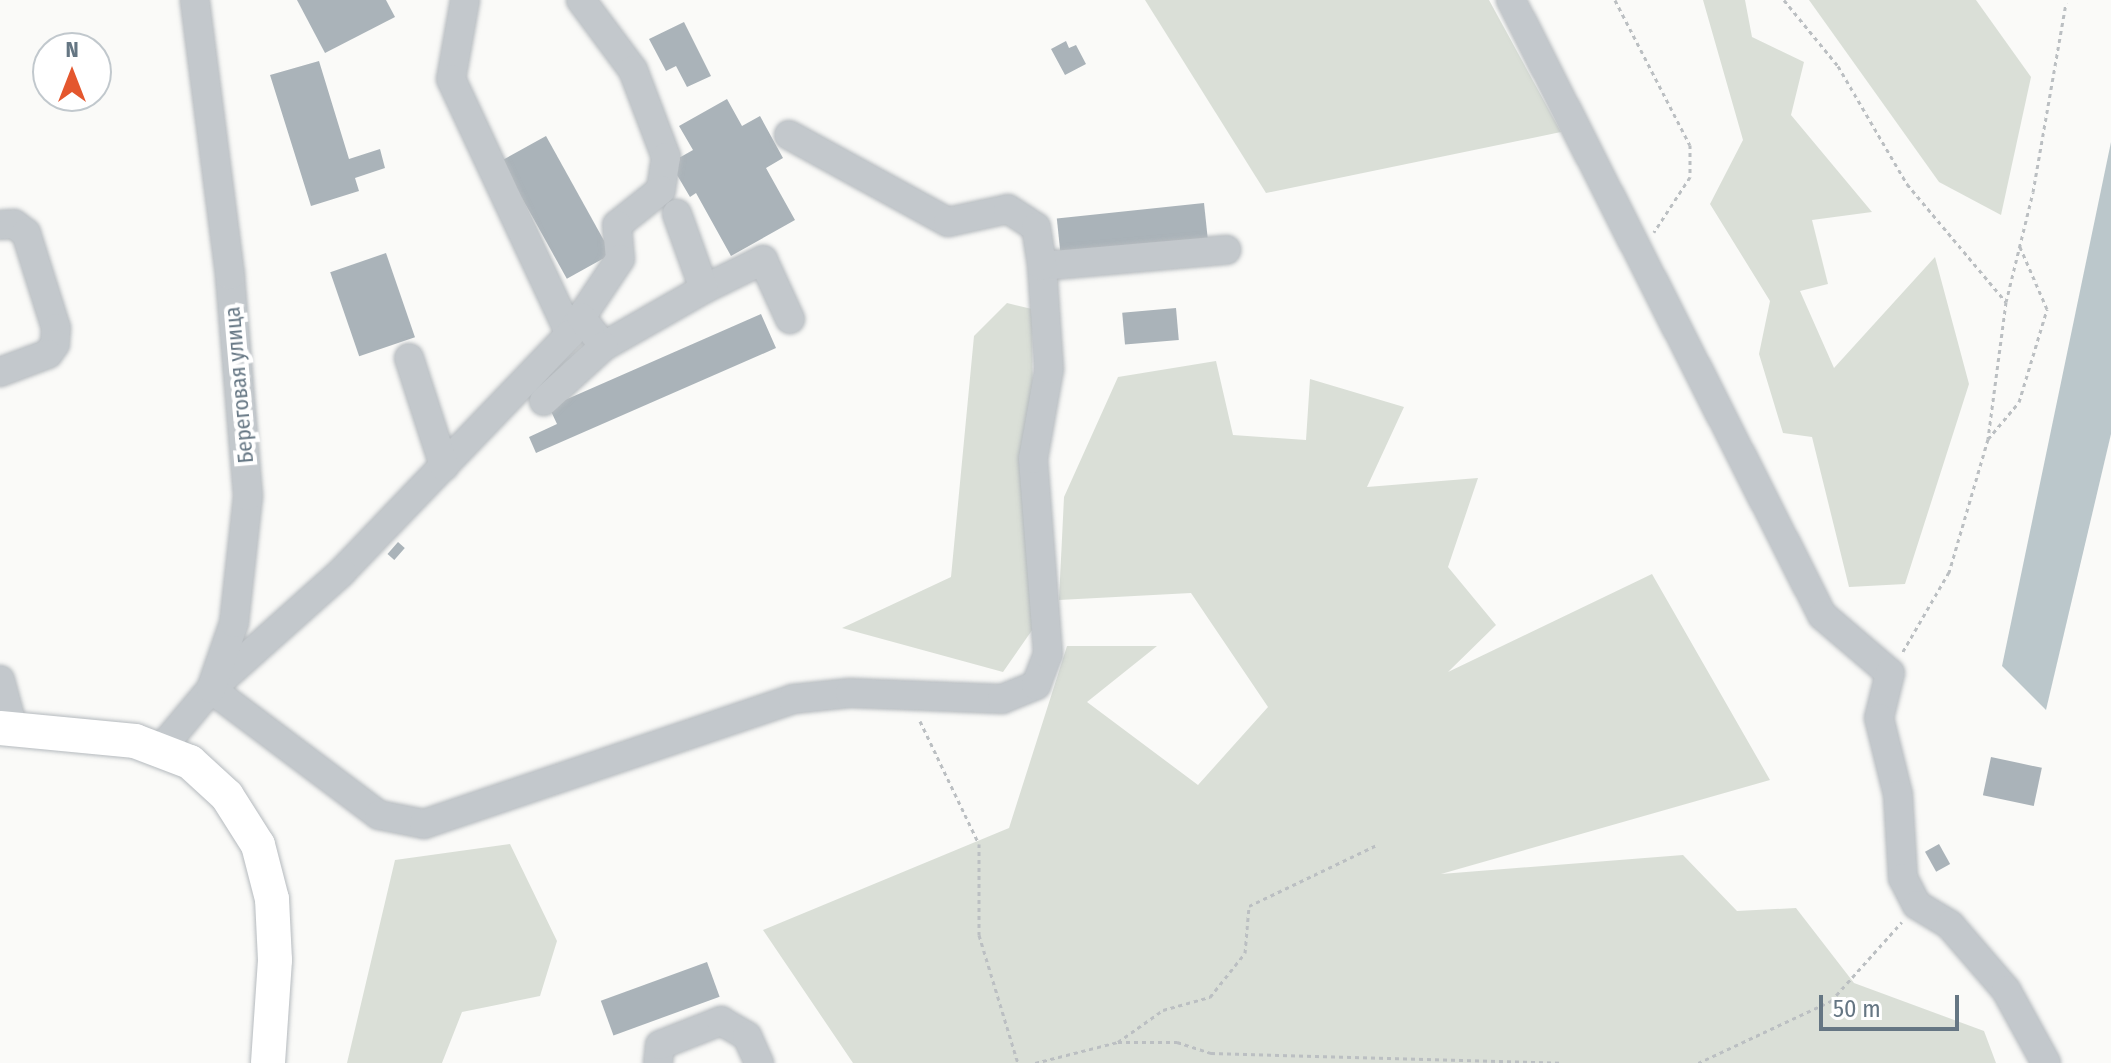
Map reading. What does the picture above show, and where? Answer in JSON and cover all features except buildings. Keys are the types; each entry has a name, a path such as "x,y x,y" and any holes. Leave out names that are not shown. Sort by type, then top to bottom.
{"main road":[{"path":"6,728 110,736 160,750 190,762 227,796 245,819 267,868 275,927 268,1063"}],"street":[{"name":"Береговая улица","path":"160,750 211,689 234,623 248,496 230,275 195,0"},
{"path":"465,0 451,79 575,326 604,346"},
{"path":"581,0 633,70 666,157 661,190 617,225 620,259 575,326 342,572 211,689 379,815 424,824 793,699 850,693 910,699 1002,699 1036,685 1048,654 1033,459 1049,369 1042,266 1036,227 1008,209 948,222 789,135"},
{"path":"1511,0 1822,615 1890,673 1879,718 1898,795 1903,878 1917,905 1950,925 2006,990 2046,1063"},
{"path":"677,214 704,289"},
{"path":"0,225 14,224 26,233 56,328 55,344 48,354 0,372"},
{"path":"1042,266 1226,250"},
{"path":"544,401 604,346 704,289 763,260 790,319"},
{"path":"409,358 444,466"},
{"path":"0,680 6,728"},
{"path":"658,1063 660,1045 721,1021 747,1036 759,1063"}],"path":[{"path":"1615,0 1690,145 1690,177 1640,252"},
{"path":"1784,0 1838,66 1907,184 2006,302"},
{"path":"1890,673 1949,572 1988,439 2006,302 2020,247 2066,3"},
{"path":"1988,439 2019,402 2047,309 2020,247"},
{"path":"910,699 979,844 979,935 1018,1063"},
{"path":"1118,1042 1163,1010 1210,997 1245,953 1249,906 1375,846"},
{"path":"1698,1063 1831,1001 1917,905"},
{"path":"1035,1063 1118,1042 1177,1042 1211,1053 1563,1063"}],"shaded area":[{"path":"1145,0 1489,0 1561,132 1266,193"},
{"path":"1703,0 1745,0 1752,37 1804,62 1791,115 1872,212 1812,220 1828,284 1800,291 1834,368 1935,257 1969,384 1905,584 1849,587 1812,437 1783,433 1759,354 1770,301 1710,204 1743,140"},
{"path":"1809,0 1976,0 2031,77 2001,215 1939,182"},
{"path":"2111,142 2111,434 2046,710 2002,666"},
{"path":"1007,303 1032,309 1035,626 1003,672 842,628 951,577 974,336"},
{"path":"1216,361 1233,435 1306,440 1310,379 1404,407 1367,487 1478,478 1448,567 1496,625 1448,672 1652,574 1770,780 1441,874 1683,855 1737,911 1796,908 1854,983 1984,1031 1996,1063 853,1063 763,930 1009,828 1067,646 1157,646 1087,702 1198,785 1268,707 1191,593 1059,600 1064,497 1118,377"},
{"path":"510,844 557,941 540,996 462,1012 442,1063 347,1063 395,860"}]}
